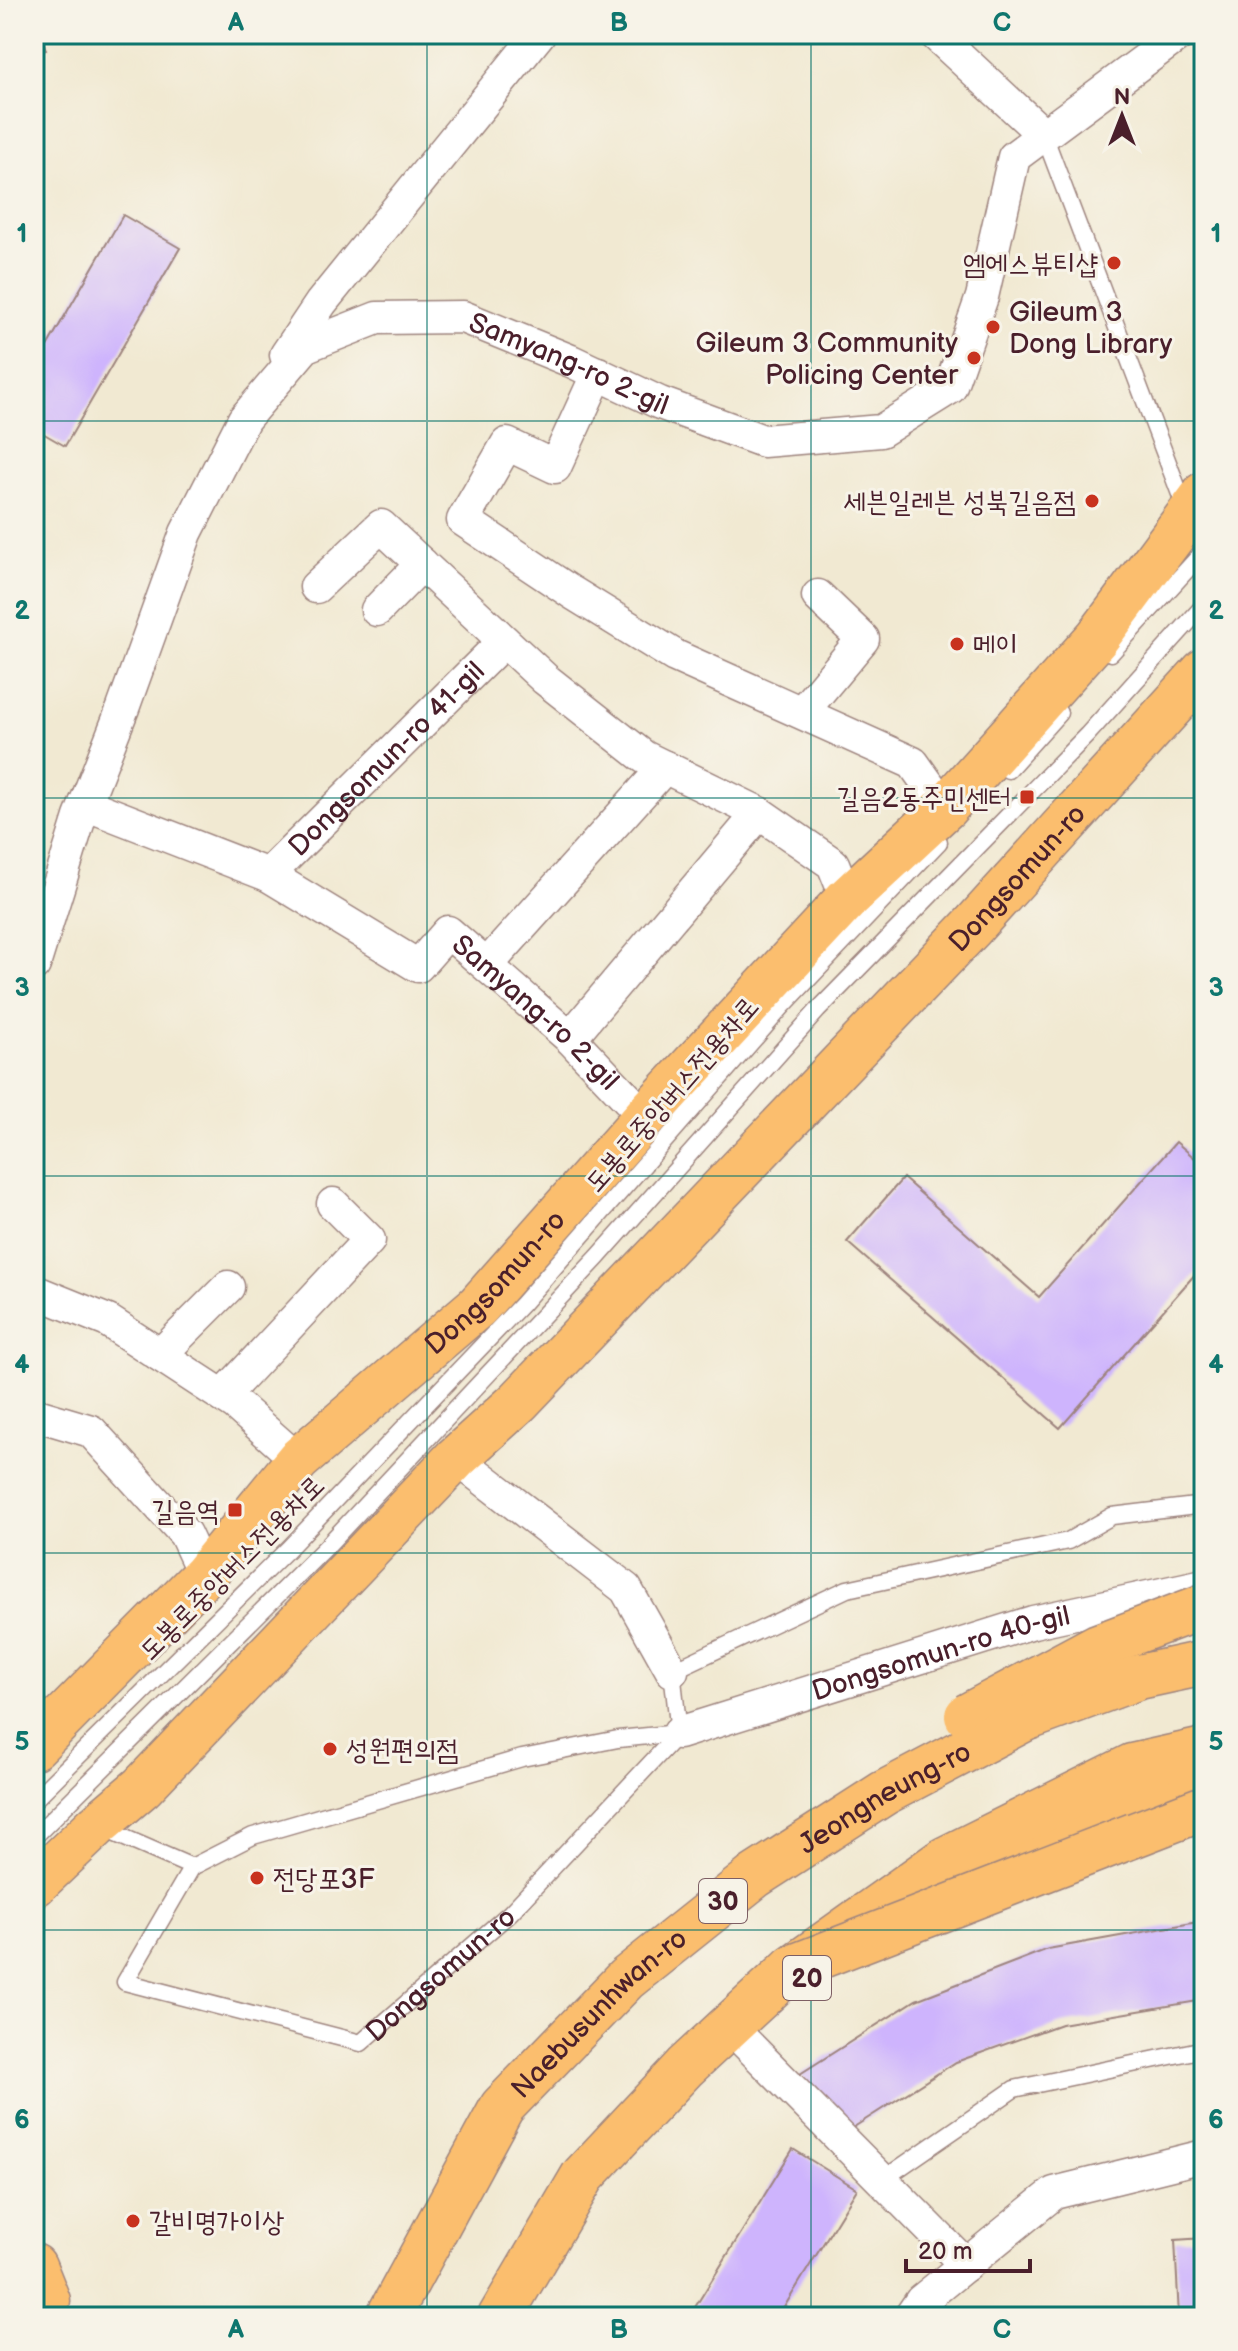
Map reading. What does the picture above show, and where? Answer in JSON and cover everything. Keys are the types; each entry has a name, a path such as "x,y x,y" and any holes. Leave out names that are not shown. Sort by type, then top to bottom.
{"main road":[{"name":"Dongsomun-ro","path":"34,1747 204,1575 298,1460 478,1306 645,1117 847,899 949,818 1199,520"},
{"name":"Dongsomun-ro","path":"35,1885 142,1787 456,1458 518,1402 961,938 1204,671"},
{"name":"30","path":"827,1830 909,1747 1098,1646 1204,1606"},
{"name":"Naebusunhwan-ro","path":"388,2317 502,2107 626,1979 755,1876 884,1793 1025,1719 1139,1677 1204,1663"},
{"name":"Jeongneung-ro","path":"400,2317 525,2097 660,1932 834,1812 1168,1677 1204,1672"},
{"path":"500,2317 583,2176 685,2067 793,1967 945,1859 1132,1766 1204,1750"},
{"name":"20","path":"516,2317 591,2187 737,2034 855,1940 1117,1793 1204,1773"},
{"path":"793,1967 1204,1808"}],"street":[{"path":"244,419 321,303 539,34"},
{"path":"935,34 1044,135 1180,34"},
{"name":"Samyang-ro 2-gil","path":"34,965 85,804 186,533 244,419 306,346 377,318 463,317 598,373 660,403 763,441 881,431 950,388 982,297 1014,157 1044,135"},
{"path":"598,373 555,467 507,444 463,520 675,656 913,763 949,818"},
{"name":"Dongsomun-ro 41-gil","path":"316,587 381,526 545,679 644,757 759,813 833,864 847,899"},
{"path":"377,610 422,564"},
{"path":"803,711 863,639 818,596"},
{"name":"Dongsomun-ro 41-gil","path":"268,875 504,641"},
{"path":"487,965 665,767"},
{"name":"Samyang-ro 2-gil","path":"85,804 268,875 418,966 448,932 570,1038 645,1117"},
{"path":"570,1038 759,813"},
{"path":"223,1396 369,1240 333,1204"},
{"path":"160,1355 228,1287"},
{"path":"34,1291 108,1321 223,1396 298,1460"},
{"path":"34,1414 91,1431 185,1534 204,1575"},
{"path":"456,1458 626,1589 672,1671"},
{"name":"Dongsomun-ro 40-gil","path":"679,1733 1033,1622 1204,1585"},
{"path":"737,2034 966,2265"},
{"path":"910,2317 921,2301 1054,2193 1204,2156"}],"lane":[{"path":"1044,135 1199,520 1104,661"},
{"name":"도봉로중앙버스전용차로","path":"34,1837 324,1549 598,1257 818,1010 1087,735 1204,605"},
{"path":"996,783 1066,705"},
{"name":"도봉로중앙버스전용차로","path":"34,1800 288,1549 522,1304 949,818"},
{"path":"679,1733 672,1671 847,1589 1068,1541 1112,1516 1204,1505"},
{"name":"Dongsomun-ro","path":"192,1867 125,1982 361,2043 510,1913 679,1733"},
{"name":"Dongsomun-ro 40-gil","path":"192,1867 253,1836 522,1758 618,1739 679,1733"},
{"path":"96,1826 192,1867"},
{"path":"882,2180 1014,2089 1204,2049"}],"building":[{"path":"34,34 41,34 46,50 34,53"},
{"path":"123,215 180,248 65,446 34,428 34,343 45,350"},
{"path":"1176,1142 1204,1166 1204,1264 1060,1428 847,1242 903,1178 1039,1297"},
{"path":"1198,1922 1204,1957 1204,2000 1061,2024 956,2062 843,2134 800,2074 916,2000 1048,1949"},
{"path":"793,2149 857,2189 778,2317 689,2317"},
{"path":"1204,2238 1204,2317 1179,2317 1175,2240"}],"place":[{"name":"엠에스뷰티샵","path":"1114,263"},
{"name":"Gileum 3 Dong Library","path":"993,327"},
{"name":"Gileum 3 Community Policing Center","path":"974,358"},
{"name":"세븐일레븐 성북길음점","path":"1092,501"},
{"name":"메이","path":"957,644"},
{"name":"길음2동주민센터","path":"1027,797"},
{"name":"길음역","path":"235,1510"},
{"name":"성원편의점","path":"330,1749"},
{"name":"전당포3F","path":"257,1878"},
{"name":"갈비명가이상","path":"133,2221"}]}
